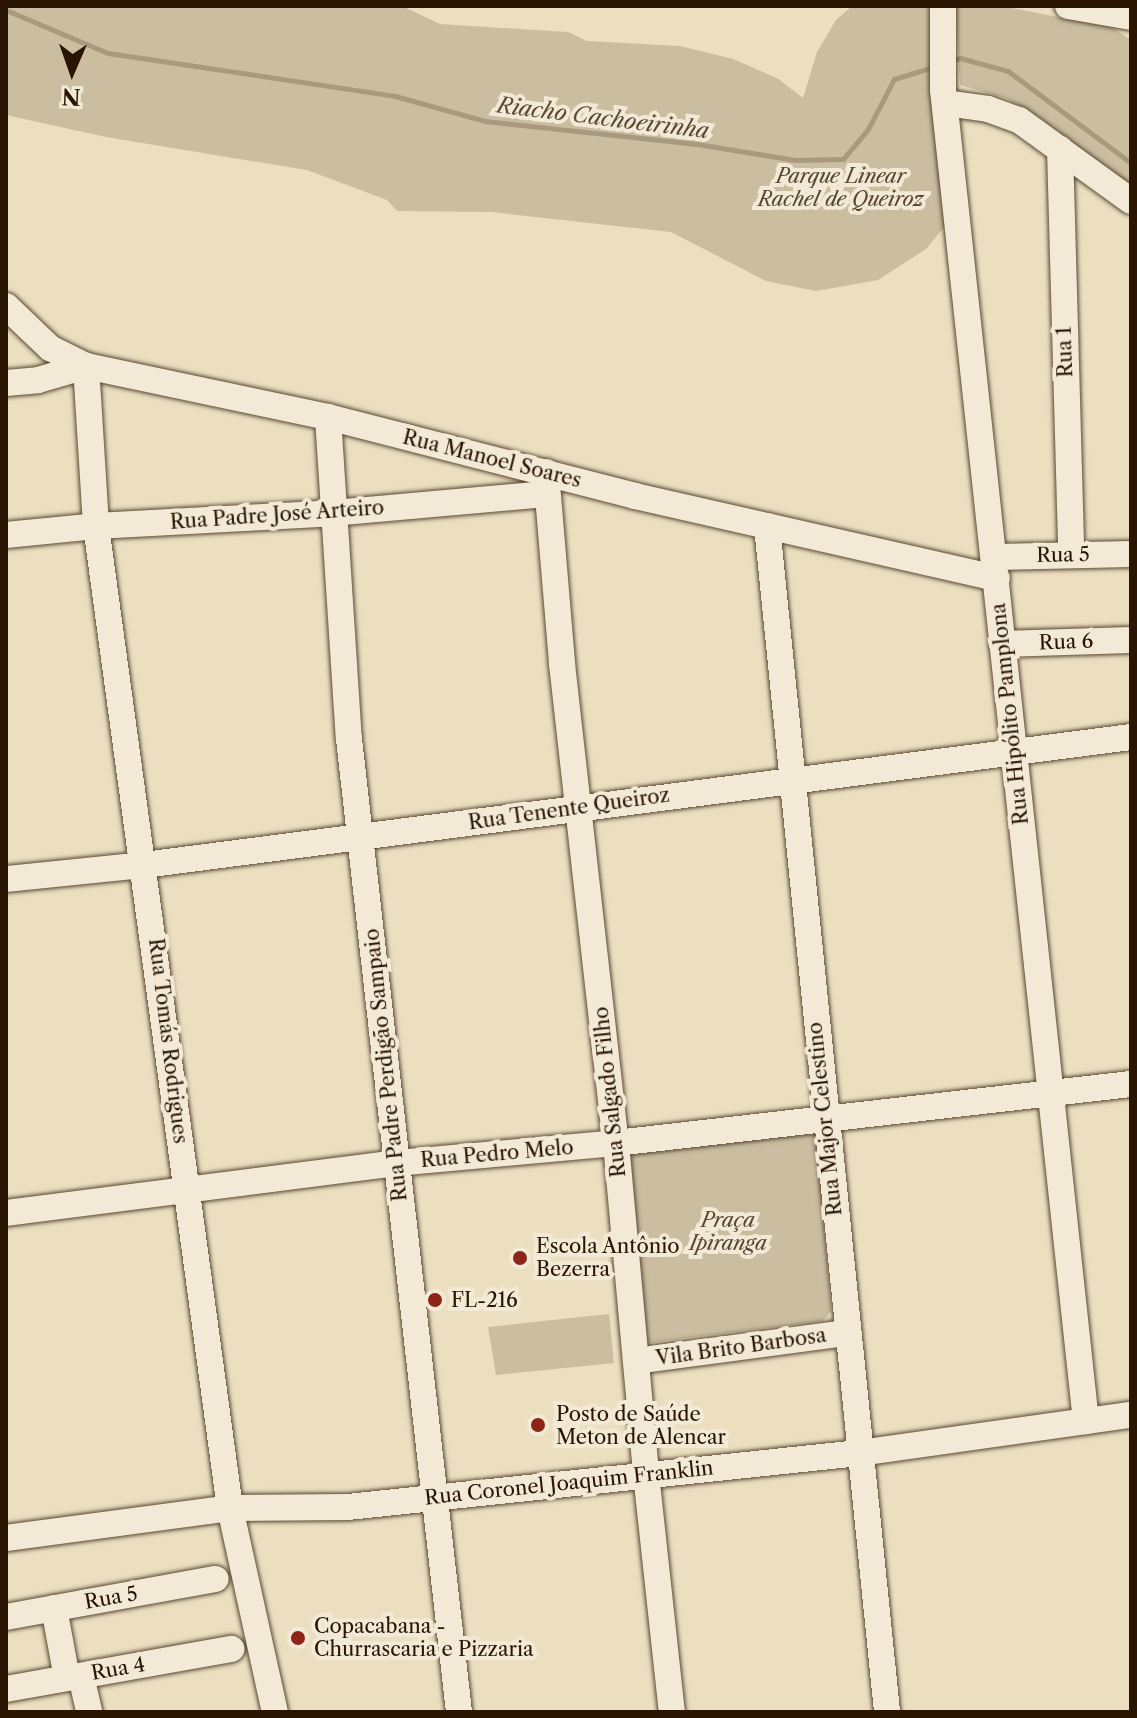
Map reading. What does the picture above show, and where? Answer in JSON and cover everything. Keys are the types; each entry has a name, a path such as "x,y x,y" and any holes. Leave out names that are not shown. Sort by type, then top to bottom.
{"street":[{"path":"1082,7 1131,17"},
{"name":"Rua Hipólito Pamplona","path":"943,12 944,97 1086,1421"},
{"path":"944,97 1004,114 1027,125 1131,201"},
{"name":"Rua 1","path":"1060,149 1071,555"},
{"name":"Rua Manoel Soares","path":"6,306 50,348 86,366 328,417 546,483 996,568"},
{"path":"6,383 38,380 86,366"},
{"name":"Rua Tomás Rodrigues","path":"86,366 96,526 230,1508 275,1712"},
{"name":"Rua Padre Perdigão Sampaio","path":"328,417 349,739 459,1712"},
{"name":"Rua Padre José Arteiro","path":"6,535 96,526 333,513 546,483"},
{"name":"Rua Salgado Filho","path":"546,483 672,1712"},
{"name":"Rua Major Celestino","path":"767,526 887,1712"},
{"name":"Rua 5","path":"996,568 1071,555 1131,554"},
{"name":"Rua 6","path":"1002,644 1131,640"},
{"name":"Rua Tenente Queiroz","path":"6,879 144,865 1131,737"},
{"name":"Rua Pedro Melo","path":"6,1213 397,1163 616,1143 1131,1084"},
{"name":"Vila Brito Barbosa","path":"636,1361 847,1333"},
{"name":"Rua Coronel Joaquim Franklin","path":"6,1538 230,1508 348,1507 859,1453 1131,1415"},
{"name":"Rua 5","path":"6,1617 216,1579"},
{"path":"46,1610 66,1678 89,1712"},
{"name":"Rua 4","path":"6,1689 231,1649"}],"green space":[{"name":"Parque Linear Rachel de Queiroz","path":"6,6 402,6 440,24 568,32 587,41 680,46 733,59 777,78 803,98 817,52 836,20 852,6 933,6 946,225 926,249 878,280 816,291 766,281 671,232 491,212 397,211 387,200 307,170 106,137 6,115"},
{"path":"956,6 1002,6 1113,28 1131,40 1131,188 1043,120 1008,99 960,85"},
{"name":"Praça Ipiranga","path":"816,1131 831,1310 827,1317 822,1321 647,1343 627,1148"},
{"path":"609,1314 614,1363 496,1375 488,1327"}],"waterway":[{"name":"Riacho Cachoeirinha","path":"6,10 108,53 395,96 485,121 697,144 795,160 843,159 868,129 894,79 933,67"},
{"name":"Riacho Cachoeirinha","path":"950,61 960,58 1008,71 1131,163"}],"place":[{"name":"Escola Antônio Bezerra","path":"520,1258"},
{"name":"FL-216","path":"435,1300"},
{"name":"Posto de Saúde Meton de Alencar","path":"538,1425"},
{"name":"Copacabana - Churrascaria e Pizzaria","path":"298,1638"}]}
